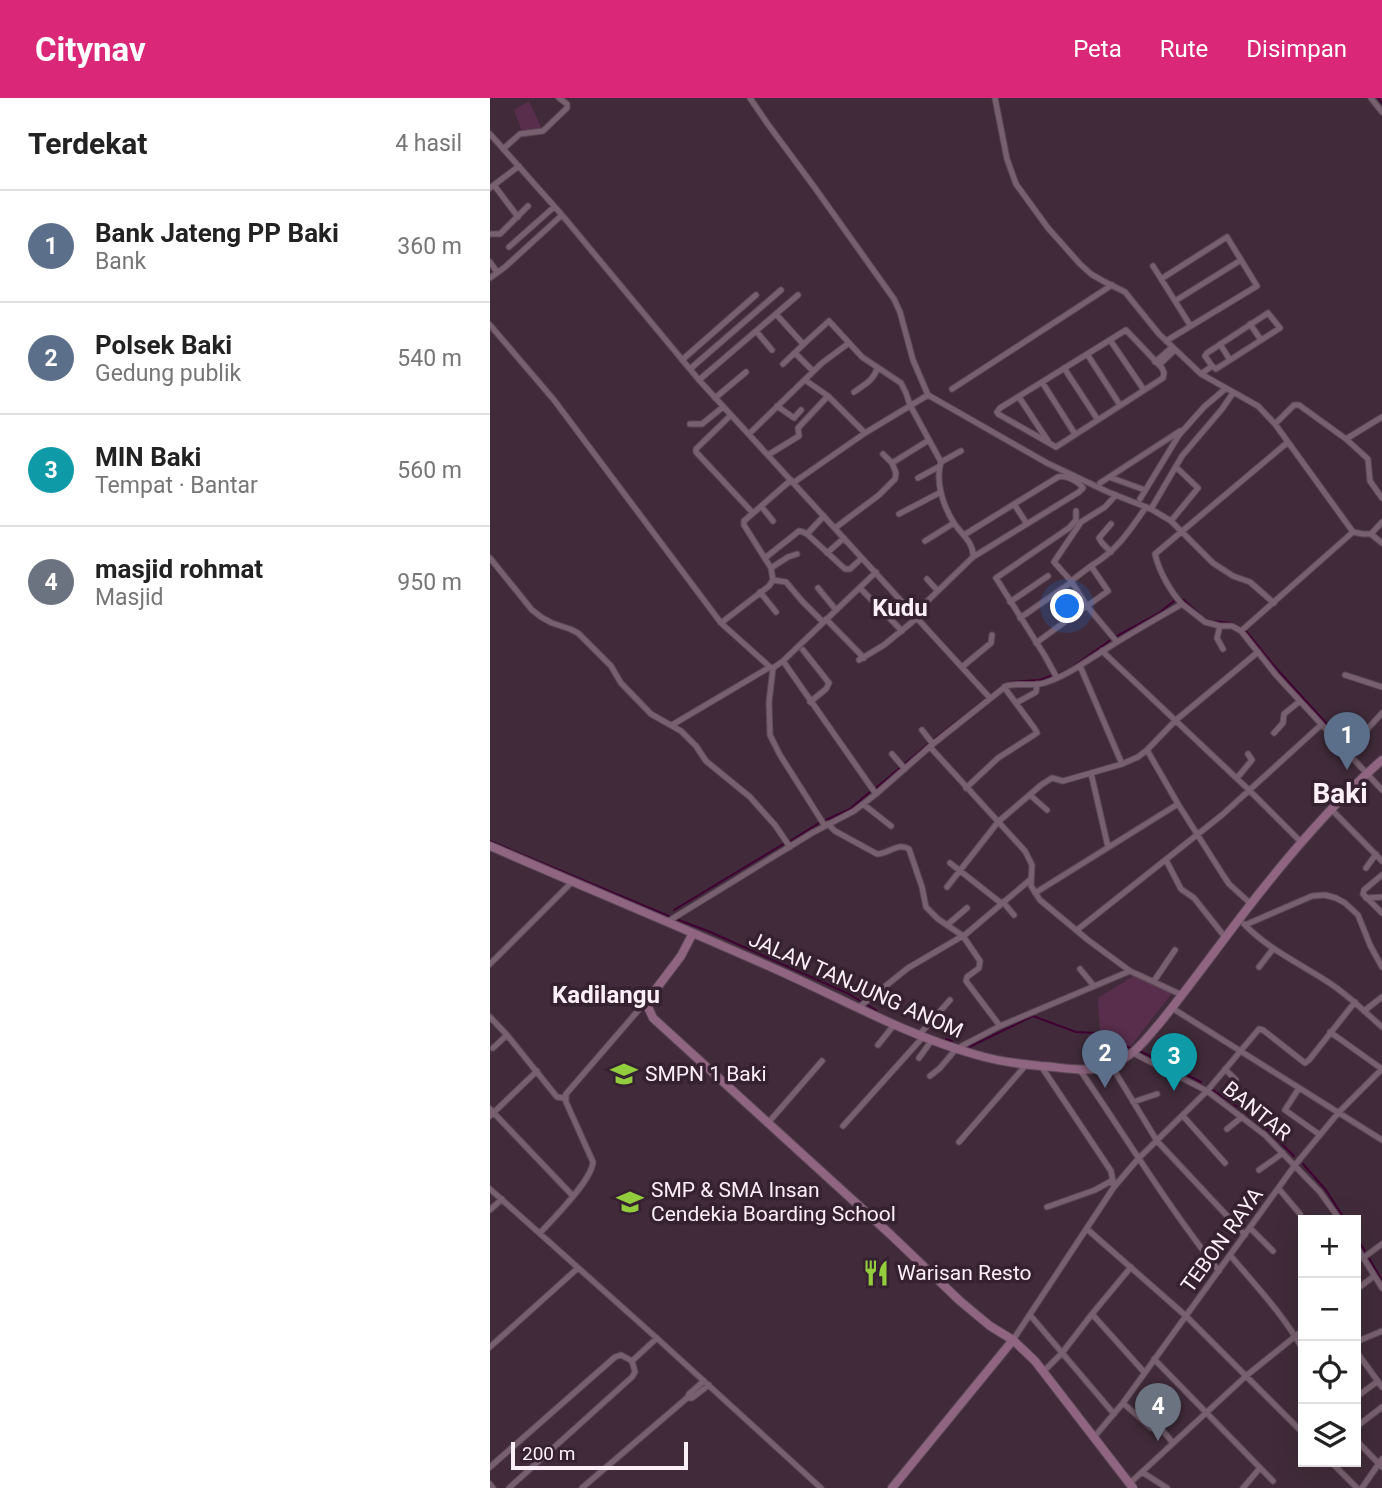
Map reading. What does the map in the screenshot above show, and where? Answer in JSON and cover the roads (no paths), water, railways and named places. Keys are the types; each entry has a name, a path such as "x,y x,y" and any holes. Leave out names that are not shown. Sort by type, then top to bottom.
{"main road":[{"name":"JALAN TANJUNG ANOM","path":"490,846 672,919 693,933 862,1005 894,1025 956,1049 1026,1065 1097,1069 1133,1053 1172,1008 1225,937 1242,922 1251,904 1302,843 1382,760"},
{"path":"693,933 681,956 650,997 648,1007 653,1018 961,1301 990,1326 1013,1340 1044,1371 1131,1486"},
{"path":"892,1488 1013,1340"}],"street":[{"path":"503,149 520,134 542,131 564,112 567,104 559,98"},
{"path":"750,98 894,299 913,360 928,395 1047,463 1171,521 1213,563 1233,576 1250,582 1274,603"},
{"path":"995,98 1007,159 1016,184 1048,228 1080,264 1103,281 1125,292 1146,320 1201,374 1251,401 1275,424 1353,532 1371,534 1382,543"},
{"path":"1371,98 1382,112"},
{"path":"490,134 562,215 699,380 989,696"},
{"path":"518,217 492,187 519,166"},
{"path":"490,234 500,234 528,206"},
{"path":"509,247 554,207"},
{"path":"490,278 562,215"},
{"path":"1161,279 1227,237 1256,286 1166,341"},
{"path":"1175,300 1241,260"},
{"path":"490,262 497,272"},
{"path":"1153,266 1190,326"},
{"path":"952,388 1112,285"},
{"path":"690,369 781,290"},
{"path":"682,360 757,295"},
{"path":"699,380 798,295"},
{"path":"1268,313 1280,328 1261,340 1216,369 1206,354 1268,313"},
{"path":"776,314 803,344"},
{"path":"783,364 830,321 862,357 901,383 940,464 941,492 954,523 971,544 973,557"},
{"path":"1250,324 1261,340"},
{"path":"490,326 554,400 721,623 772,668"},
{"path":"1126,330 1163,370 1164,375 1056,447 998,414 1000,408 1087,354 1126,330"},
{"path":"756,331 772,350"},
{"path":"1110,340 1144,390"},
{"path":"748,434 813,372 849,343"},
{"path":"1220,344 1230,360"},
{"path":"1157,363 1174,349"},
{"path":"794,353 813,372"},
{"path":"1087,354 1120,405"},
{"path":"1201,374 1212,366"},
{"path":"1064,368 1098,420"},
{"path":"854,392 873,378 877,369"},
{"path":"715,398 746,372"},
{"path":"805,380 828,396 865,433"},
{"path":"1042,382 1075,435"},
{"path":"1140,499 1170,448 1186,427 1225,389"},
{"path":"1020,618 1111,552 1148,508 1182,456 1233,393"},
{"path":"773,580 771,568 743,523 792,481 928,395"},
{"path":"768,455 799,436 798,429 802,423 828,396"},
{"path":"1019,397 1049,443"},
{"path":"1275,424 1296,404 1346,439 1368,459 1370,481 1382,498"},
{"path":"778,406 802,423"},
{"path":"690,424 702,424 723,407"},
{"path":"794,418 801,410"},
{"path":"731,415 696,452 753,513"},
{"path":"1346,439 1382,417"},
{"path":"1100,483 1186,427"},
{"path":"892,463 929,440"},
{"path":"1288,442 1154,556 1179,601 1205,622 1242,630 1300,701 1382,790"},
{"path":"918,478 961,451"},
{"path":"835,528 879,495 895,479 892,463 883,454"},
{"path":"1171,521 1198,488 1176,467"},
{"path":"773,580 786,582 861,659 902,631 937,590 973,557 1083,488 1061,476 964,536"},
{"path":"1109,477 1145,490"},
{"path":"899,513 941,492"},
{"path":"1114,639 1086,607 1054,561 1081,522 1105,507 1116,495"},
{"path":"1014,504 1027,524"},
{"path":"761,506 773,521"},
{"path":"1056,676 996,578 1069,528 1076,520 1076,511"},
{"path":"807,534 824,516"},
{"path":"1371,534 1382,522"},
{"path":"925,541 954,523"},
{"path":"1111,524 1099,538 1111,552"},
{"path":"765,558 799,531 807,534 845,569 862,558"},
{"path":"1242,630 1353,532"},
{"path":"827,553 844,538"},
{"path":"771,568 788,556 797,554"},
{"path":"490,558 532,610 552,623 578,634 611,666 621,683 651,714 672,725 690,740 706,761 750,797 789,844"},
{"path":"1036,643 1108,591 1091,566"},
{"path":"672,725 783,661 876,572"},
{"path":"1010,602 1048,576"},
{"path":"927,579 937,590"},
{"path":"721,623 773,580"},
{"path":"818,588 836,610"},
{"path":"860,588 902,631"},
{"path":"760,592 776,612"},
{"path":"672,919 789,844 825,823 854,811 902,767 989,696 1013,684 1037,684 1080,666 1114,639 1179,601"},
{"path":"1220,626 1217,636 1223,649"},
{"path":"962,667 991,643 992,635"},
{"path":"803,650 829,683 826,689 810,702"},
{"path":"1102,651 1302,843"},
{"path":"947,887 998,822 1041,785 1052,778 1063,781 1138,757 1176,720 1258,652"},
{"path":"783,661 874,791"},
{"path":"1080,666 1122,764"},
{"path":"772,668 770,734 780,755 825,823 835,831 877,854 897,847 906,847 911,853 926,907 963,936 981,964 967,977 967,983 1000,1026"},
{"path":"1345,675 1382,687"},
{"path":"1016,703 1036,692 1037,684"},
{"path":"966,788 998,758 1036,735 1035,729 1004,687"},
{"path":"1274,733 1283,723 1284,714 1300,701"},
{"path":"1345,749 1382,713"},
{"path":"1077,930 1197,835 1321,725"},
{"path":"922,730 966,788 1030,858 1031,886 1035,893 1130,971 1182,995"},
{"path":"1103,746 1113,743"},
{"path":"1147,750 1229,884 1251,904"},
{"path":"892,754 902,767"},
{"path":"1237,778 1252,762 1253,759 1248,754"},
{"path":"1091,773 1108,847"},
{"path":"1030,796 1047,810"},
{"path":"863,804 891,826"},
{"path":"1035,893 1178,804"},
{"path":"1332,810 1382,861"},
{"path":"1366,868 1376,854"},
{"path":"1166,860 1181,889 1194,898 1225,937"},
{"path":"950,863 1014,915"},
{"path":"1382,875 1364,890 1363,894 1382,914"},
{"path":"862,1005 908,968 963,936 1031,879"},
{"path":"490,964 573,881"},
{"path":"1382,967 1358,915 1345,902 1336,898 1312,896 1242,922 1273,949 1332,985 1382,1027"},
{"path":"1366,898 1382,897"},
{"path":"947,925 967,908"},
{"path":"1259,967 1273,949"},
{"path":"1154,982 1175,950"},
{"path":"1080,969 1094,986"},
{"path":"930,1076 956,1049 1000,1026 1130,971"},
{"path":"490,1017 557,1097 561,1098 650,997"},
{"path":"1364,1011 1382,997"},
{"path":"844,1126 925,1037 950,1000"},
{"path":"1047,1207 1114,1183 1125,1174 1208,1090 1257,1031 1261,1029 1305,1063 1354,1002"},
{"path":"1172,1008 1381,1139"},
{"path":"878,1045 894,1025"},
{"path":"1329,1032 1382,1069"},
{"path":"493,1048 507,1035"},
{"path":"919,1058 925,1037"},
{"name":"BANTAR","path":"1133,1053 1208,1090 1265,1135 1297,1163 1336,1215"},
{"path":"768,1123 822,1061"},
{"path":"959,1142 1026,1065"},
{"path":"1111,1065 1157,1141 1245,1234"},
{"path":"1013,1340 1114,1183 1111,1171 1041,1066"},
{"path":"1225,1069 1236,1080"},
{"name":"TEBON RAYA","path":"1095,1436 1123,1403 1297,1163 1339,1112 1382,1069"},
{"path":"1080,1070 1191,1237 1219,1271"},
{"path":"537,1071 491,1113 573,1196"},
{"path":"1299,1088 1285,1110 1320,1135"},
{"path":"1133,1102 1157,1094"},
{"path":"540,1233 573,1196 593,1166 566,1102 566,1095"},
{"path":"1183,1116 1224,1163"},
{"path":"1227,1129 1242,1117"},
{"path":"1259,1170 1283,1153"},
{"path":"1111,1171 1125,1174"},
{"path":"490,1189 821,1488"},
{"path":"1279,1189 1300,1214"},
{"path":"490,1210 502,1199"},
{"path":"1087,1228 1186,1316 1298,1428"},
{"path":"1250,1228 1273,1251"},
{"path":"1366,1256 1382,1244"},
{"path":"1361,1251 1382,1288"},
{"path":"1230,1255 1298,1341"},
{"path":"1044,1371 1062,1353 1131,1267"},
{"path":"490,1348 578,1268"},
{"path":"1361,1286 1374,1276"},
{"path":"1092,1314 1144,1372"},
{"path":"1030,1315 1114,1414"},
{"path":"1361,1339 1382,1331"},
{"path":"1131,1486 1142,1472 1246,1376 1298,1333"},
{"path":"632,1361 657,1338"},
{"path":"490,1467 615,1357 621,1355 632,1361 635,1372 632,1377 509,1488"},
{"path":"1361,1358 1382,1387"},
{"path":"1154,1359 1273,1481"},
{"path":"1361,1394 1378,1381"},
{"path":"582,1488 689,1394 707,1383"},
{"path":"1123,1403 1151,1428 1157,1426 1173,1443"},
{"path":"1361,1423 1382,1407"},
{"path":"1337,1467 1360,1488 1381,1463 1361,1445"},
{"path":"1243,1488 1260,1468"},
{"path":"1142,1472 1167,1488"}],"waterway":[{"path":"1378,98 1382,103"},
{"path":"1117,636 1180,599 1200,615"},
{"path":"1204,619 1232,623 1246,631 1345,744"},
{"path":"1058,674 1112,639"},
{"path":"1010,682 1040,680 1053,675"},
{"path":"876,788 1002,686"},
{"path":"790,841 819,823 850,809 871,791"},
{"path":"490,841 671,917"},
{"path":"674,910 785,843"},
{"path":"676,919 847,993 876,1010"},
{"path":"967,1048 1033,1016 1076,1032 1096,1033 1130,1048"},
{"path":"946,1039 952,1041"},
{"path":"1140,1051 1201,1082"},
{"path":"1213,1090 1259,1122 1294,1156"},
{"path":"1303,1164 1326,1190 1342,1215"},
{"path":"1361,1244 1366,1253"},
{"path":"1369,1258 1382,1281"}],"place":[{"name":"Bank Jateng PP Baki","path":"1347,770"},
{"name":"SMPN 1 Baki","path":"624,1074"},
{"name":"Polsek Baki","path":"1105,1088"},
{"name":"MIN Baki","path":"1174,1091"},
{"name":"SMP & SMA Insan Cendekia Boarding School","path":"630,1202"},
{"name":"Warisan Resto","path":"876,1273"},
{"name":"masjid rohmat","path":"1158,1441"}],"district":[{"name":"Kudu","path":"900,608"},
{"name":"Baki","path":"1340,793"},
{"name":"Kadilangu","path":"606,995"}]}
